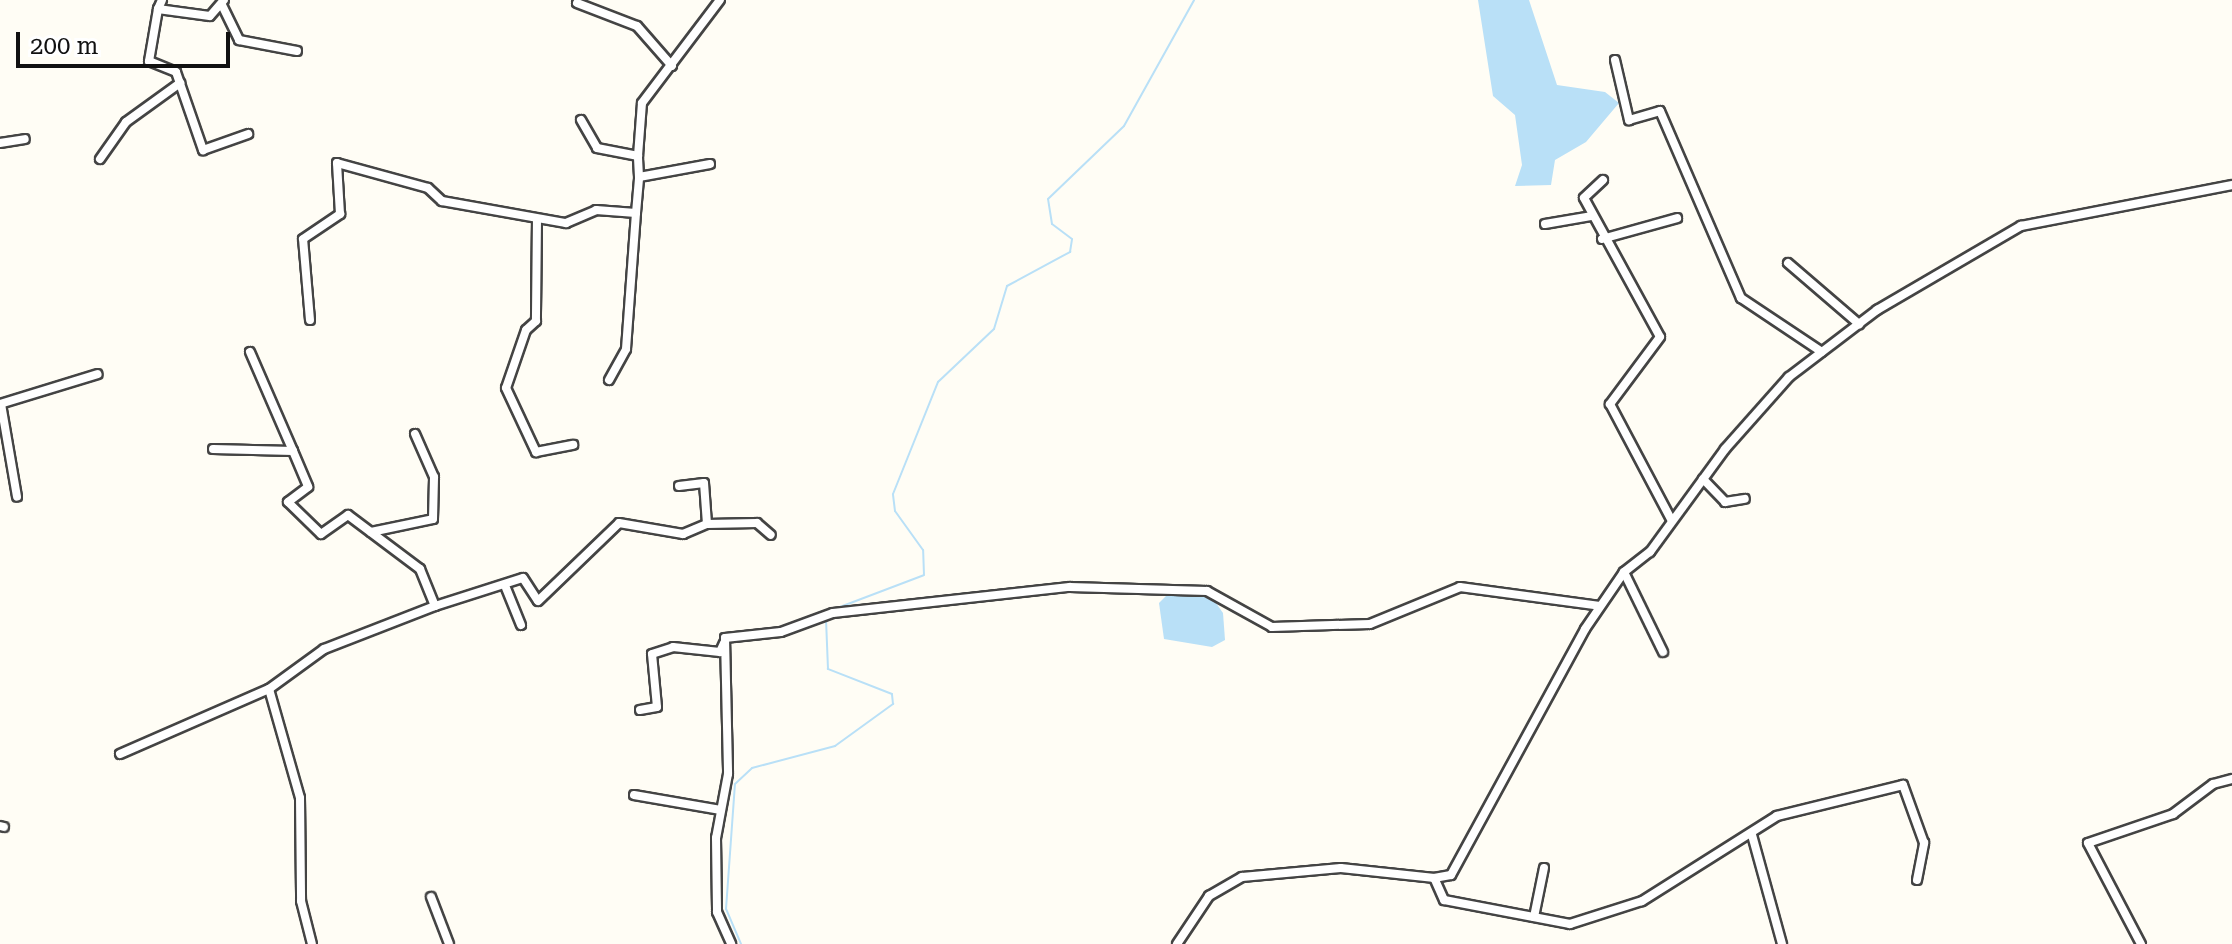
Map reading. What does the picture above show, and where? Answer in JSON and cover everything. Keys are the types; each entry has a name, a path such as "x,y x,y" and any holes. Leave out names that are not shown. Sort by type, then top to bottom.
{"street":[{"path":"609,380 626,349 642,103 720,0"},
{"path":"248,134 203,150 176,72 149,61 160,5 210,16 223,3 239,40 297,51"},
{"path":"577,3 637,26 672,66"},
{"path":"1615,60 1629,120 1660,111 1741,298 1822,352"},
{"path":"100,159 126,122 180,83"},
{"path":"581,120 597,148 638,156"},
{"path":"0,143 25,139"},
{"path":"310,320 303,239 340,214 337,163 428,188 442,201 537,219 566,223 596,210 636,213"},
{"path":"639,177 710,164"},
{"path":"1603,180 1584,198 1602,239 1660,337 1610,404 1672,521"},
{"path":"1177,944 1209,896 1242,877 1341,868 1434,878 1451,875 1600,606 1624,572 1672,521 1703,479 1789,377 1859,324 2021,226 2232,185"},
{"path":"1545,224 1592,216"},
{"path":"1602,239 1677,218"},
{"path":"537,219 536,321 526,330 506,388 536,452 573,445"},
{"path":"1788,263 1859,324"},
{"path":"250,352 308,487 288,502 321,534 348,515 420,569 435,606"},
{"path":"17,497 0,404 98,374"},
{"path":"371,532 433,519 434,477 415,434"},
{"path":"213,449 293,451"},
{"path":"1703,479 1725,502 1745,499"},
{"path":"679,486 704,483 707,524"},
{"path":"120,754 269,689 324,649 435,606 506,588 523,578 538,601 619,523 683,534 707,524 757,523 771,535"},
{"path":"1624,572 1663,652"},
{"path":"725,638 781,632 833,613 1057,587 1207,591 1272,627 1370,624 1460,587 1600,606"},
{"path":"506,588 521,625"},
{"path":"640,710 657,707 652,654 673,647 720,652 725,638"},
{"path":"725,638 728,774 721,810 717,912 731,944"},
{"path":"269,689 300,798 301,901 312,944"},
{"path":"2141,944 2088,843 2173,814 2213,784 2232,779"},
{"path":"1434,878 1444,900 1570,924 1642,901 1752,835 1777,816 1903,785 1924,843 1917,880"},
{"path":"634,795 721,810"},
{"path":"1752,835 1782,944"},
{"path":"1534,917 1544,868"},
{"path":"431,897 449,944"}],"water":[{"path":"1478,0 1529,0 1557,85 1605,92 1619,103 1586,142 1555,160 1551,185 1515,186 1522,165 1515,115 1493,96"},
{"path":"1170,592 1211,596 1223,613 1225,640 1212,647 1164,639 1159,603"}],"waterway":[{"path":"832,610 924,575 923,550 895,511 893,494 938,382 994,329 1007,286 1070,252 1072,239 1052,224 1048,199 1124,126 1194,0"},
{"path":"741,944 726,909 735,784 752,768 835,746 893,704 892,694 828,669 826,619"}]}
